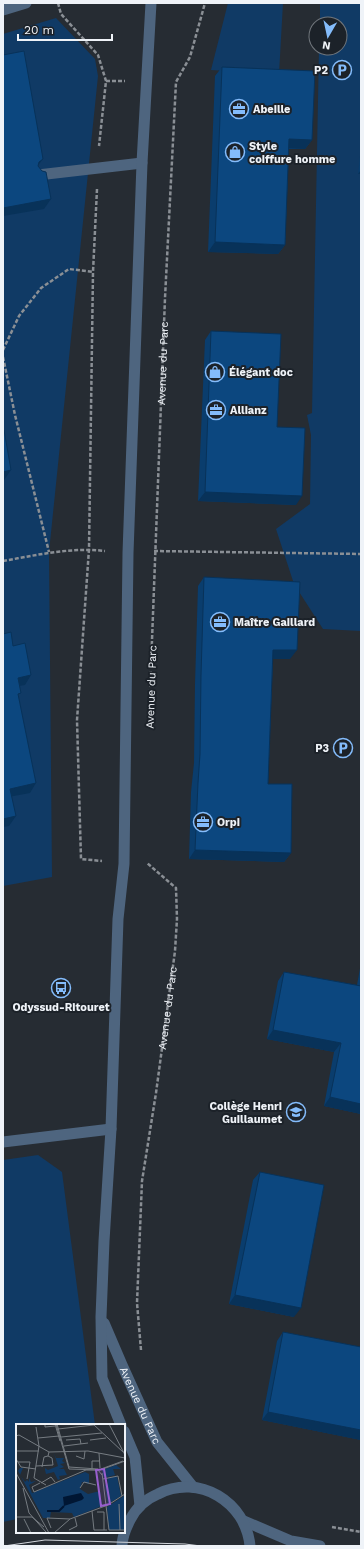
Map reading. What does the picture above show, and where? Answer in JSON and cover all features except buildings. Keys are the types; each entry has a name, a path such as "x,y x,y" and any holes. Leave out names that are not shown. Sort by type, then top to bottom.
{"street":[{"path":"3,10 26,3"},
{"name":"Avenue du Parc","path":"121,1424 102,1378 101,1317 111,1129 118,919 124,864 128,553 142,163 151,3"},
{"path":"38,175 142,163"},
{"path":"3,1142 111,1129"},
{"name":"Avenue du Parc","path":"101,1317 157,1442 193,1487"},
{"path":"125,1434 134,1457 140,1506"},
{"path":"125,1532 132,1517 140,1506 151,1497 178,1487 193,1487 205,1489 217,1494 237,1511 244,1521 250,1546"},
{"path":"244,1521 291,1541 320,1546"},
{"path":"120,1545 124,1533"}],"path":[{"path":"58,3 61,14 98,55 106,81 98,168 93,272 89,549 77,720 81,859 124,864"},
{"name":"Avenue du Parc","path":"150,694 176,82 190,57 205,3"},
{"path":"3,350 19,316 41,288 69,269 93,272"},
{"path":"3,357 15,415 49,552"},
{"path":"3,561 49,552 89,549 128,553 155,550 361,554"},
{"name":"Avenue du Parc","path":"141,1353 138,1303 142,1181 156,1093 177,919 176,888 145,862"},
{"path":"332,1527 361,1532"}],"shaded area":[{"path":"228,3 283,3 279,74 211,70"},
{"path":"320,3 361,3 361,631 323,629 294,584 276,529 310,504 311,435 307,415 312,413 319,56 348,56 348,16 320,16"},
{"path":"56,18 95,59 98,76 49,552 52,877 3,886 3,34"},
{"path":"38,1155 62,1172 95,1424 16,1424 16,1519 3,1522 3,1160"}],"tram line":[{"path":"4,1546 45,1540 185,1544 201,1546"}],"place":[{"name":"P2","path":"342,70"},
{"name":"Abeille","path":"239,109"},
{"name":"Style coiffure homme","path":"235,152"},
{"name":"Élégant doc","path":"215,372"},
{"name":"Allianz","path":"216,410"},
{"name":"Maître Gaillard","path":"220,622"},
{"name":"P3","path":"343,748"},
{"name":"Orpi","path":"203,822"},
{"name":"Odyssud-Ritouret","path":"61,988"},
{"name":"Collège Henri Guillaumet","path":"296,1112"}]}
